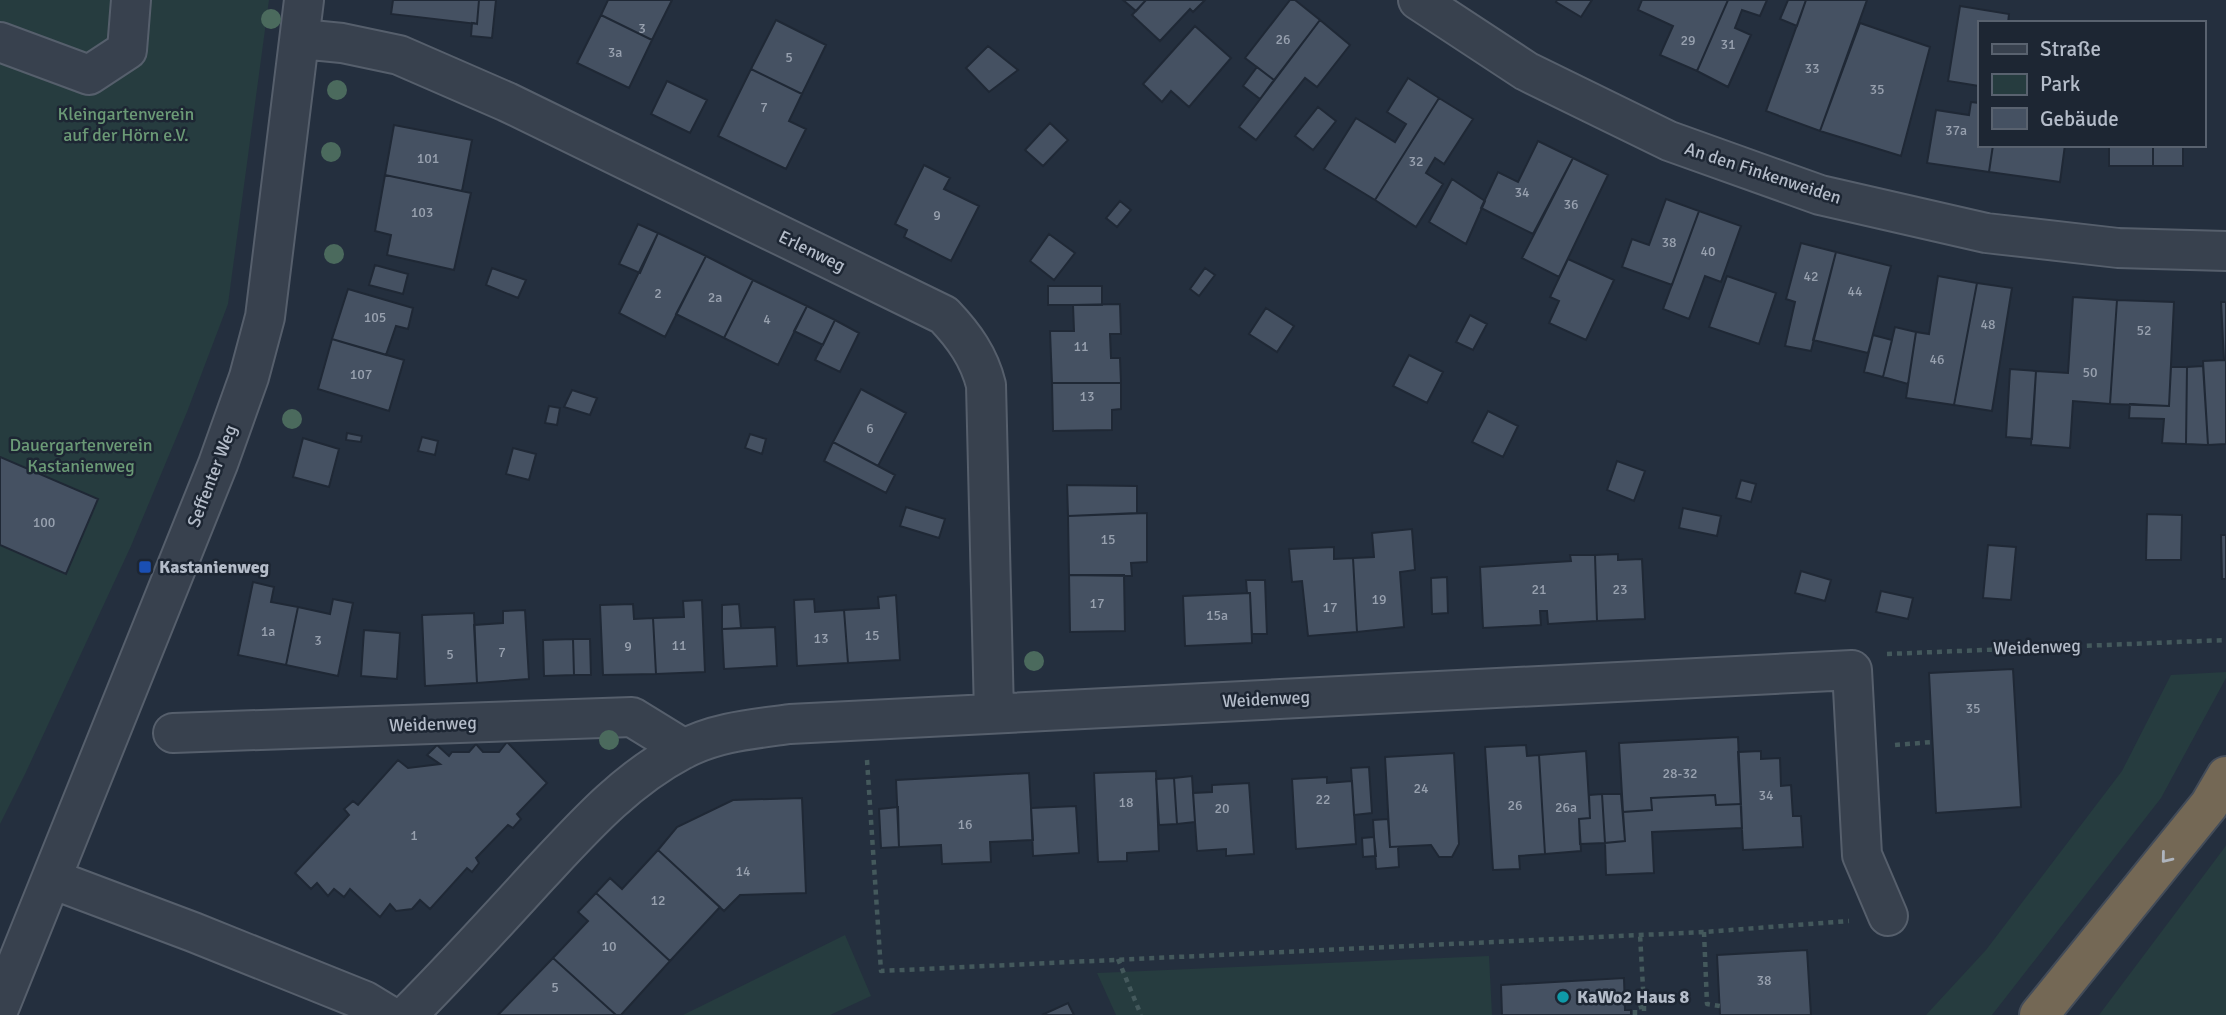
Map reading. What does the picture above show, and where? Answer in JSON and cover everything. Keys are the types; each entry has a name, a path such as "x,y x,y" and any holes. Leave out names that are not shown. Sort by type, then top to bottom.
{"highway":[{"path":"2039,1015 2209,805 2226,775"}],"street":[{"path":"0,42 89,75 127,50 131,0"},
{"name":"Seffenter Weg","path":"0,1006 218,464 248,377 265,317 304,0"},
{"name":"An den Finkenweiden","path":"1418,0 1526,71 1669,141 1819,195 1986,233 2118,248 2226,251"},
{"name":"Erlenweg","path":"300,38 342,43 411,60 508,102 944,315 972,349 986,385 994,713"},
{"path":"1852,670 1862,855 1888,916"},
{"name":"Weidenweg","path":"407,1015 592,818 637,778 684,749 733,731 790,724 1852,670"},
{"name":"Weidenweg","path":"173,733 632,717 684,749"},
{"path":"52,879 193,932 368,1010"}],"path":[{"name":"Weidenweg","path":"1852,670 1881,654 2226,640"},
{"path":"864,721 881,971 1704,932 1834,923 1888,916"},
{"path":"1704,932 1707,1004 1720,1006"},
{"path":"1640,934 1644,1015"},
{"path":"1118,959 1141,1015"},
{"path":"1635,1015 1635,1009 1644,1006"}],"green space":[{"path":"0,0 269,0 228,304 187,412 131,546 0,824"},
{"path":"2226,672 2226,678 2161,798 1992,1015 1926,1015 1986,950 2122,771 2171,675"},
{"path":"2226,845 2226,1015 2099,1015 2225,847"},
{"path":"845,935 871,996 830,1015 683,1015"},
{"path":"1489,956 1492,1015 1116,1015 1097,973"}],"building":[{"path":"393,0 479,0 477,24 391,14"},
{"path":"479,0 496,0 492,38 471,36 472,23 477,24"},
{"path":"608,0 672,0 652,40 601,15"},
{"path":"1123,0 1146,0 1136,11"},
{"path":"1146,0 1205,0 1193,12 1190,9 1160,41 1132,15"},
{"path":"1290,0 1295,0 1320,20 1274,80 1245,58"},
{"path":"1592,0 1581,17 1556,2"},
{"path":"1642,0 1728,0 1697,71 1660,55 1673,26 1638,10"},
{"path":"1728,0 1767,0 1760,16 1742,10 1735,28 1751,35 1728,87 1697,71"},
{"path":"1788,0 1806,0 1797,26 1780,19"},
{"path":"1806,0 1867,0 1820,131 1766,111"},
{"path":"1960,6 2009,14 2008,21 1978,21 1978,86 1948,81"},
{"path":"601,15 652,40 629,88 577,63"},
{"path":"776,20 826,45 802,94 751,69"},
{"path":"1320,20 1350,45 1317,87 1305,78 1256,140 1239,127"},
{"path":"1860,23 1930,47 1901,156 1820,131"},
{"path":"1195,26 1231,58 1189,107 1171,91 1162,102 1143,84"},
{"path":"2205,39 2206,39 2205,95"},
{"path":"988,46 1018,70 989,92 966,68"},
{"path":"1257,67 1274,80 1260,99 1243,86"},
{"path":"751,69 802,94 789,121 806,129 786,169 718,136"},
{"path":"1408,78 1439,98 1375,200 1324,169 1356,118 1395,142 1406,124 1387,112"},
{"path":"667,81 707,100 690,133 651,114"},
{"path":"1439,98 1473,119 1444,164 1435,158 1426,173 1443,184 1416,227 1375,200"},
{"path":"1971,102 1978,103 1978,147 1993,147 1989,172 1927,163 1936,110 1969,115"},
{"path":"1318,107 1336,121 1313,150 1295,136"},
{"path":"1050,123 1068,140 1043,166 1025,150"},
{"path":"394,125 472,140 462,191 385,175"},
{"path":"1538,141 1573,158 1533,234 1481,208 1498,172 1518,182"},
{"path":"1993,147 2065,147 2060,182 1989,172"},
{"path":"2109,147 2153,147 2153,166 2109,166"},
{"path":"2153,147 2183,147 2183,166 2153,166"},
{"path":"1573,158 1608,175 1559,277 1522,258"},
{"path":"924,165 950,178 944,189 979,206 951,261 904,237 907,230 895,224"},
{"path":"385,175 471,193 454,270 387,255 391,235 375,231"},
{"path":"1452,179 1485,201 1466,244 1429,222"},
{"path":"1666,199 1699,211 1672,285 1622,267 1632,239 1649,245"},
{"path":"1120,201 1131,210 1117,227 1106,218"},
{"path":"1699,211 1741,226 1721,282 1705,276 1689,319 1663,309"},
{"path":"638,224 658,233 640,273 619,264"},
{"path":"658,233 706,256 665,337 619,313"},
{"path":"1049,234 1075,253 1054,280 1030,261"},
{"path":"1801,243 1836,252 1811,351 1785,346 1795,302 1786,299"},
{"path":"1836,252 1891,266 1868,353 1813,340"},
{"path":"706,256 753,280 724,338 676,314"},
{"path":"1568,259 1614,280 1586,340 1549,323 1559,301 1550,297"},
{"path":"375,265 408,274 403,294 369,285"},
{"path":"492,268 526,280 518,298 486,285"},
{"path":"1205,268 1215,275 1199,296 1190,289"},
{"path":"1727,276 1776,293 1759,344 1709,327"},
{"path":"1938,276 1977,283 1954,405 1906,398 1916,332 1929,334"},
{"path":"753,280 807,306 778,365 724,338"},
{"path":"1977,283 2012,288 1992,411 1954,405"},
{"path":"1048,286 1102,286 1102,305 1048,305"},
{"path":"348,289 413,308 408,329 396,326 386,355 332,339"},
{"path":"2073,297 2117,300 2110,404 2073,401 2070,448 2031,445 2036,371 2068,373"},
{"path":"2117,300 2174,302 2169,406 2110,404"},
{"path":"2221,302 2226,302 2226,444 2208,445 2203,361 2224,360"},
{"path":"1120,304 1121,334 1110,334 1111,358 1120,358 1121,383 1052,383 1050,331 1074,331 1073,305"},
{"path":"807,306 835,320 823,345 794,331"},
{"path":"1266,308 1294,326 1277,352 1249,334"},
{"path":"1470,315 1487,324 1473,350 1456,342"},
{"path":"835,320 859,333 840,372 815,360"},
{"path":"1895,327 1916,332 1908,384 1883,377"},
{"path":"1873,335 1892,340 1883,377 1864,372"},
{"path":"332,339 404,360 389,411 318,389"},
{"path":"1409,355 1443,372 1427,403 1393,386"},
{"path":"2203,366 2208,445 2186,444 2187,367"},
{"path":"2171,367 2187,367 2186,444 2162,443 2164,419 2129,418 2130,404 2169,406"},
{"path":"2010,369 2036,371 2032,439 2006,437"},
{"path":"1052,383 1121,383 1121,409 1112,410 1112,430 1053,431"},
{"path":"861,389 906,413 878,466 833,442"},
{"path":"572,390 597,398 590,415 564,407"},
{"path":"549,406 560,408 557,425 545,423"},
{"path":"1488,411 1518,426 1503,457 1472,442"},
{"path":"347,433 362,436 361,442 346,440"},
{"path":"750,434 766,439 762,454 745,448"},
{"path":"422,437 438,441 435,455 418,451"},
{"path":"303,438 339,449 329,487 293,477"},
{"path":"833,442 895,475 886,493 824,461"},
{"path":"513,448 536,454 529,480 506,474"},
{"path":"0,457 98,499 66,574 0,545"},
{"path":"1617,461 1645,471 1634,501 1607,490"},
{"path":"1741,480 1756,484 1751,502 1736,498"},
{"path":"1067,485 1137,486 1137,513 1068,516"},
{"path":"906,507 945,519 939,538 900,526"},
{"path":"1683,508 1721,516 1717,536 1679,528"},
{"path":"1147,513 1147,562 1131,563 1132,576 1069,575 1068,516"},
{"path":"2147,514 2182,515 2181,560 2146,560"},
{"path":"1412,529 1415,570 1400,572 1404,627 1357,632 1353,558 1374,557 1372,533"},
{"path":"2221,535 2226,535 2226,579 2222,579"},
{"path":"1988,545 2016,547 2011,600 1983,598"},
{"path":"1334,547 1334,559 1353,558 1357,632 1308,636 1302,581 1292,582 1289,549"},
{"path":"1618,554 1618,560 1642,559 1645,619 1597,621 1595,555"},
{"path":"1570,555 1595,555 1597,621 1548,624 1547,611 1540,611 1541,625 1483,628 1480,567 1571,561"},
{"path":"1801,571 1831,580 1825,601 1795,593"},
{"path":"1069,575 1124,575 1125,631 1070,632"},
{"path":"1447,577 1448,613 1432,614 1431,578"},
{"path":"1246,580 1265,580 1267,634 1252,634 1250,593 1247,593"},
{"path":"253,582 274,587 271,602 298,607 286,665 238,655"},
{"path":"1881,591 1913,598 1908,619 1876,612"},
{"path":"1250,593 1252,643 1185,646 1183,596"},
{"path":"896,595 900,660 848,663 844,610 879,608 878,597"},
{"path":"333,599 353,603 338,676 286,665 298,607 330,614"},
{"path":"814,599 815,612 844,610 848,663 797,666 794,600"},
{"path":"702,600 705,672 656,674 653,618 684,617 683,601"},
{"path":"633,604 634,619 653,618 656,674 603,675 600,605"},
{"path":"739,604 741,628 722,629 722,605"},
{"path":"525,610 529,679 477,683 474,625 503,623 503,611"},
{"path":"474,613 477,683 425,686 422,615"},
{"path":"775,627 777,666 724,669 722,629"},
{"path":"364,630 400,633 397,679 361,676"},
{"path":"573,639 590,639 591,675 574,675"},
{"path":"573,639 574,675 544,676 543,640"},
{"path":"2013,669 2021,807 1936,813 1929,673"},
{"path":"1738,737 1741,804 1716,805 1715,795 1651,798 1652,810 1623,812 1619,743"},
{"path":"507,742 547,783 517,814 521,819 513,828 508,825 476,858 479,863 472,872 467,868 430,909 420,900 412,909 396,911 390,904 380,917 350,889 344,897 334,889 328,896 317,883 311,889 295,873 349,815 344,809 353,801 358,805 398,760 408,768 440,764 427,755 437,745 449,756 452,752 469,752 476,744 483,752 499,752"},
{"path":"1526,745 1527,756 1539,755 1545,854 1519,856 1520,869 1493,870 1485,747"},
{"path":"1586,751 1590,818 1579,819 1581,851 1545,854 1539,755"},
{"path":"1761,751 1761,759 1780,758 1781,786 1791,785 1793,816 1801,816 1803,847 1743,850 1738,752"},
{"path":"1454,753 1459,844 1452,857 1439,857 1431,845 1390,847 1385,757"},
{"path":"1369,767 1372,813 1354,815 1351,768"},
{"path":"1156,771 1159,851 1127,853 1127,861 1098,862 1094,773"},
{"path":"1029,773 1033,840 990,842 991,862 942,864 941,845 899,847 896,780"},
{"path":"1192,776 1195,822 1177,824 1174,778"},
{"path":"1327,777 1327,783 1352,781 1356,844 1296,849 1292,779"},
{"path":"1174,778 1177,824 1159,825 1156,779"},
{"path":"1249,783 1254,854 1226,856 1226,849 1197,851 1193,793 1212,792 1212,785"},
{"path":"1602,794 1621,794 1625,841 1605,843"},
{"path":"1602,794 1605,843 1580,844 1579,819 1590,818 1589,795"},
{"path":"1715,795 1716,805 1741,804 1742,828 1652,832 1654,873 1606,875 1605,843 1625,841 1623,812 1652,810 1651,798"},
{"path":"802,798 806,893 740,895 724,911 658,850 677,827 733,800"},
{"path":"1076,806 1079,853 1033,856 1031,808"},
{"path":"898,807 899,847 881,848 879,809"},
{"path":"1388,819 1390,847 1398,847 1399,867 1376,869 1373,820"},
{"path":"1374,837 1376,856 1363,857 1362,838"},
{"path":"658,850 720,907 670,961 596,893 610,878 622,889"},
{"path":"596,893 670,961 621,1015 616,1015 553,958 588,921 578,912"},
{"path":"1807,950 1811,1015 1720,1015 1717,955"},
{"path":"553,958 616,1015 498,1015"},
{"name":"KaWo2 Haus 8","path":"1624,978 1625,1010 1631,1010 1631,1015 1502,1015 1501,985"},
{"path":"1068,1003 1074,1015 1042,1015"}],"place":[{"name":"Kastanienweg","path":"145,567"},
{"name":"KaWo2 Haus 8","path":"1563,997"}],"park label":[{"name":"Kleingartenverein auf der Hörn e.V.","path":"126,124"},
{"name":"Dauergartenverein Kastanienweg","path":"81,455"}]}
